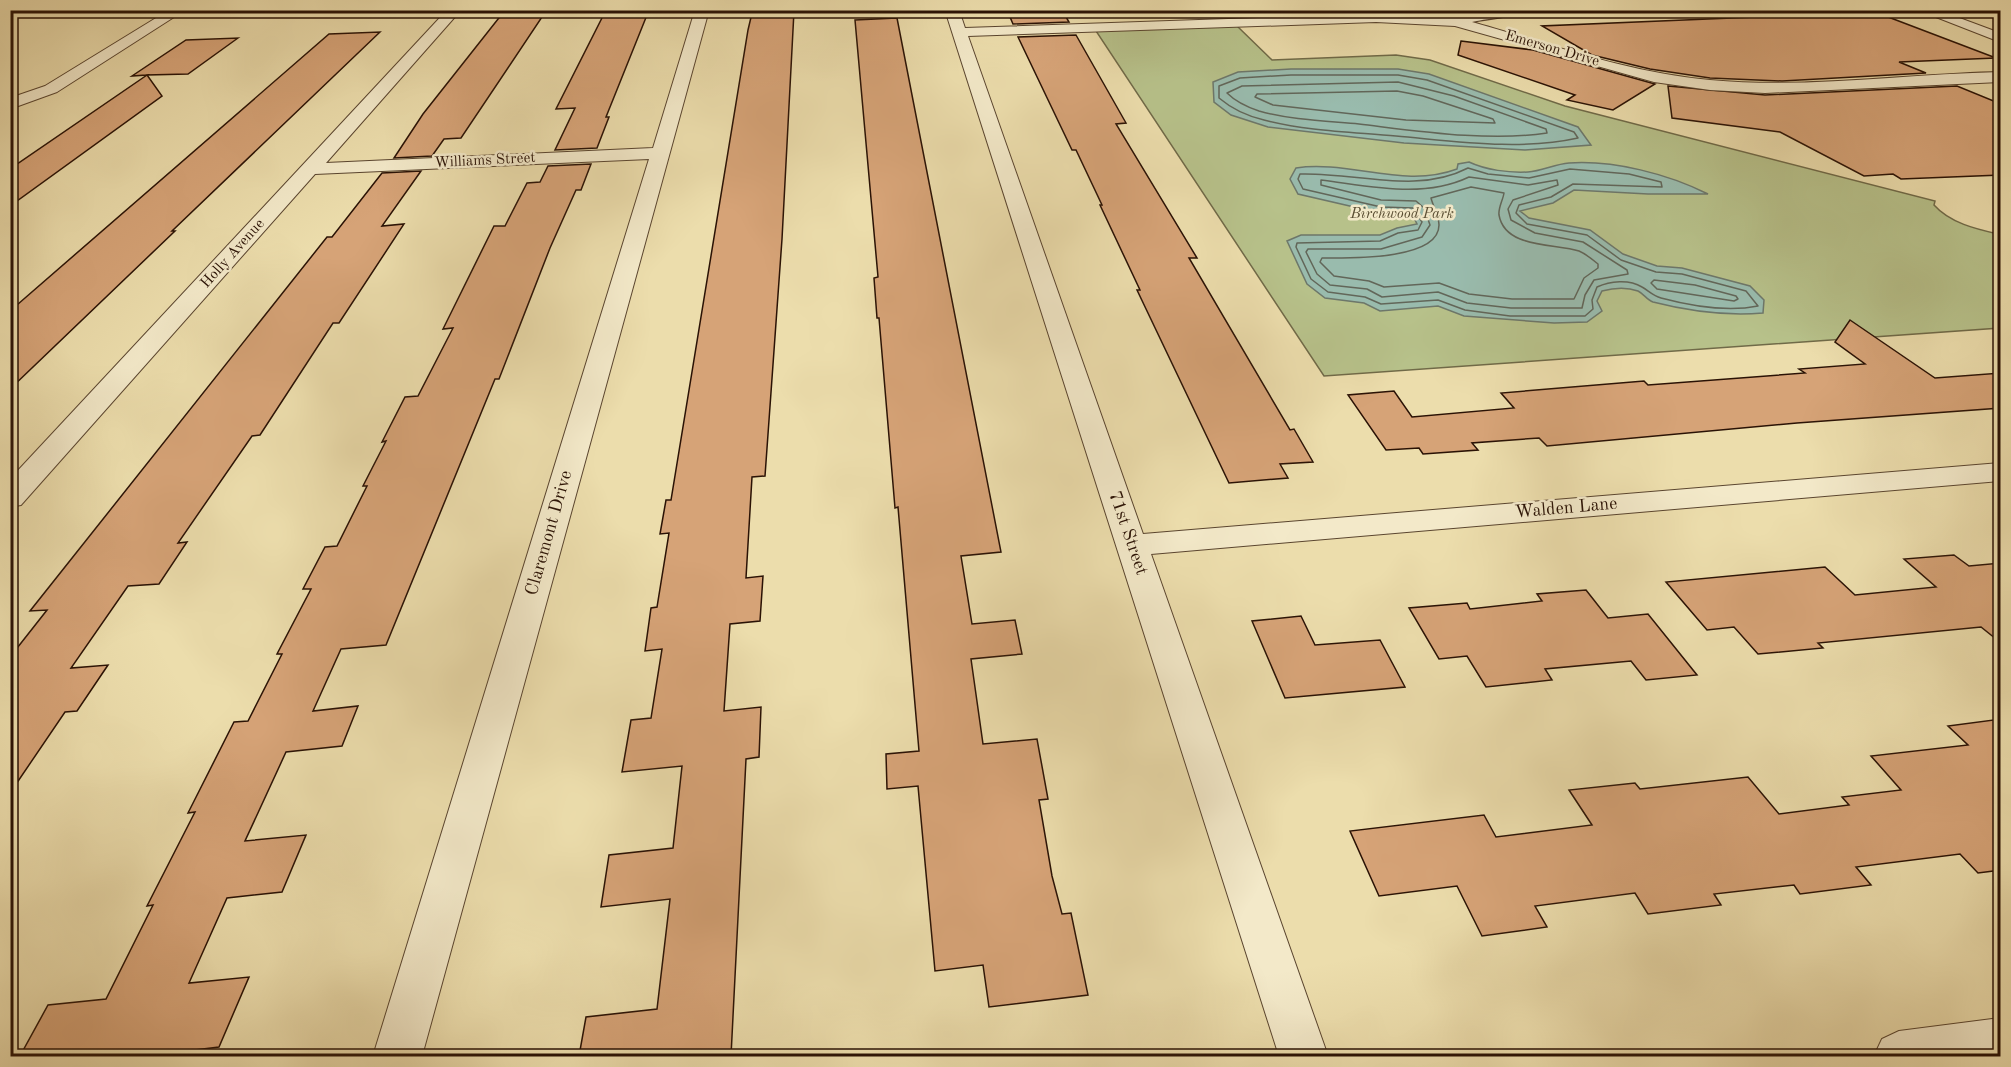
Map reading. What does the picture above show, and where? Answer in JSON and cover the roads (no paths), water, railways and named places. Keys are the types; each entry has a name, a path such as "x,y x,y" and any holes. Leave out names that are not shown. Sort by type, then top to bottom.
{"street":[{"path":"10,104 51,89 179,10"},
{"name":"Holly Avenue","path":"10,498 455,10"},
{"name":"Claremont Drive","path":"397,1056 702,10"},
{"path":"1456,22 1493,12 1522,10"},
{"path":"1924,10 2001,38"},
{"name":"Emerson Drive","path":"956,21 1336,18 1456,22 1660,79 1719,86 1765,88 2001,77"},
{"name":"71st Street","path":"956,21 1303,1056"},
{"path":"27,116 44,104 51,89"},
{"name":"Williams Street","path":"311,169 659,153"},
{"name":"Walden Lane","path":"1131,545 2001,472"},
{"path":"1899,1056 2001,1042"}],"water":[{"path":"1291,69 1398,69 1429,74 1578,127 1591,145 1525,150 1404,143 1268,127 1231,115 1214,102 1213,82 1238,72"},
{"path":"1469,162 1490,169 1521,172 1569,163 1622,166 1676,180 1708,194 1574,190 1553,203 1520,211 1529,218 1590,230 1623,254 1657,266 1682,268 1750,286 1764,300 1763,313 1722,313 1680,308 1653,302 1638,291 1620,288 1602,291 1597,301 1602,311 1587,322 1554,323 1464,316 1438,306 1380,311 1364,303 1325,298 1307,284 1287,241 1301,235 1380,235 1397,228 1417,224 1412,214 1380,213 1298,194 1290,179 1296,168 1336,168 1417,176 1457,169 1458,164"}],"park label":[{"name":"Birchwood Park","path":"1402,214"}]}
